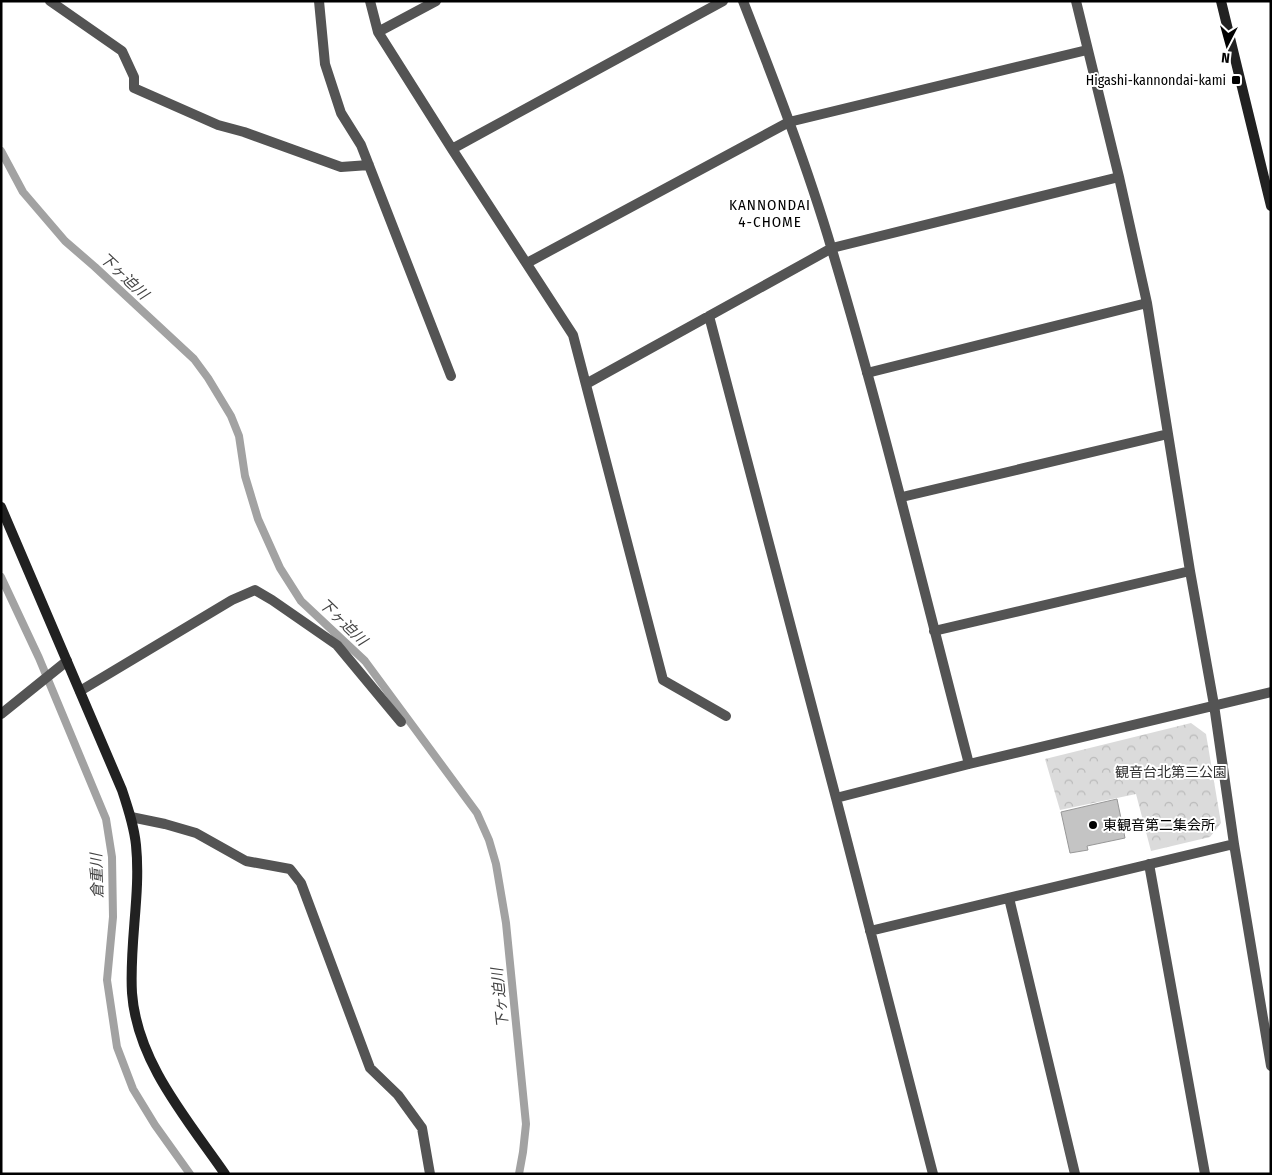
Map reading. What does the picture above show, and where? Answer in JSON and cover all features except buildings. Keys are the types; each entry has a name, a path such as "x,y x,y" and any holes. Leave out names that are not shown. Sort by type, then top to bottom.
{"street":[{"path":"50,1 122,51 134,77 134,88 218,125 244,132 342,166 369,165"},
{"path":"319,1 325,64 341,114 361,145 451,376"},
{"path":"370,1 378,32 573,335 662,680 726,716"},
{"path":"378,32 436,1"},
{"path":"452,149 723,1"},
{"path":"743,1 789,122 832,248 902,497 934,631 969,764"},
{"path":"1076,1 1147,303 1214,705 1234,844 1271,1066"},
{"path":"1221,1 1271,206"},
{"path":"527,263 789,122 1087,50"},
{"path":"586,384 832,248 1119,178"},
{"path":"867,373 1147,303"},
{"path":"709,316 933,1174"},
{"path":"902,497 1168,434"},
{"path":"1,507 4,521 80,691 122,790 131,817 136,846 132,995 138,1028 150,1060 167,1090 225,1174"},
{"path":"934,631 1190,570"},
{"path":"80,691 232,600 255,590 338,645 401,722"},
{"path":"1,714 67,661"},
{"path":"836,798 969,764 1271,692"},
{"path":"131,817 196,833 246,861 290,868 301,883 370,1068 398,1095 422,1128 430,1174"},
{"path":"870,931 1234,844"},
{"path":"1150,864 1205,1174"},
{"path":"1009,898 1075,1174"}],"green space":[{"name":"観音台北第三公園","path":"1191,723 1206,734 1221,823 1210,837 1151,851 1136,794 1060,810 1045,759"}],"waterway":[{"name":"下ヶ迫川","path":"1,151 23,192 65,241 194,359 208,378 231,416 239,436 245,476 258,519 280,568 301,601 365,661 477,813 489,840 496,864 506,923 526,1124 519,1174"},
{"name":"倉重川","path":"1,577 39,658 106,819 112,857 113,917 107,980 117,1047 133,1089 155,1125 190,1174"}],"place":[{"name":"Higashi-kannondai-kami","path":"1236,80"},
{"name":"東観音第二集会所","path":"1093,825"}],"district":[{"name":"KANNONDAI 4-CHOME","path":"770,214"}]}
